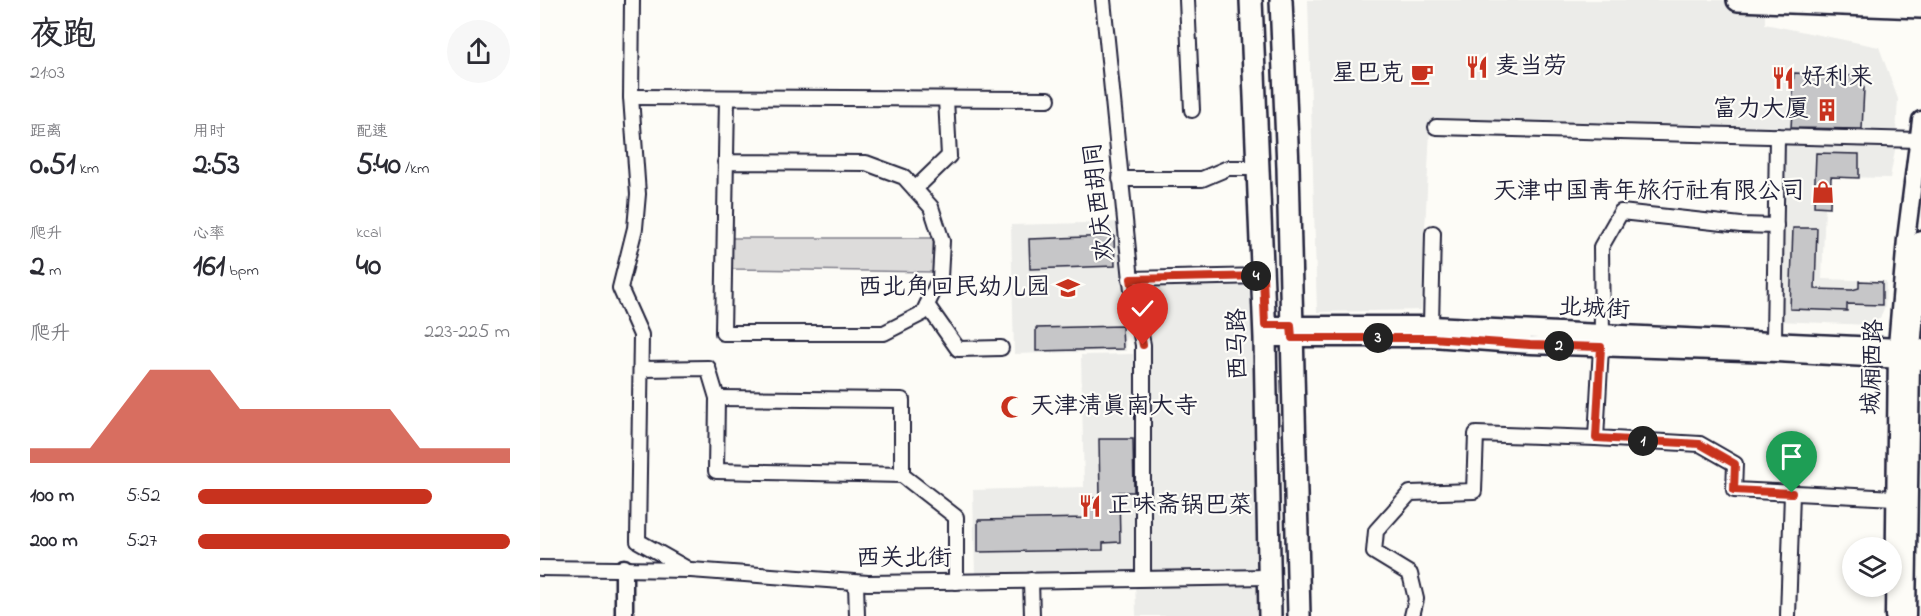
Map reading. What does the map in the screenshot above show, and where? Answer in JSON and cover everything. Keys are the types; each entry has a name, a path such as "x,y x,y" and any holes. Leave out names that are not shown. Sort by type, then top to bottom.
{"main road":[{"name":"西马路","path":"1251,0 1265,332 1270,616"},
{"path":"1281,0 1286,94 1299,616"},
{"path":"1738,0 1921,7"}],"street":[{"path":"632,0 631,97 638,194 635,228 620,288 641,335 638,541 691,570"},
{"name":"欢庆西胡同","path":"1103,0 1131,279 1143,345 1143,578"},
{"path":"1187,0 1192,110"},
{"path":"631,97 1048,99"},
{"path":"725,162 866,164 904,177 931,207 942,241 940,278 923,313 884,333 723,333 725,162 726,98"},
{"path":"915,189 949,156 946,99"},
{"name":"城厢西路","path":"1907,616 1910,354 1906,239 1921,120"},
{"path":"1436,127 1919,140"},
{"path":"1774,340 1777,136"},
{"path":"1120,179 1202,179 1228,168 1259,168"},
{"path":"1596,438 1602,341 1601,247 1621,212 1741,225 1776,226"},
{"path":"1431,325 1433,233"},
{"name":"城厢西路","path":"1894,616 1895,498 1921,239"},
{"path":"1131,279 1263,276"},
{"path":"927,305 958,349 1001,348"},
{"name":"北城街","path":"1265,332 1431,325 1602,341 1910,354"},
{"name":"北城街","path":"1291,331 1530,345 1602,341 1774,340 1910,354"},
{"path":"642,369 708,368 717,398 716,471 902,475 956,517 956,582"},
{"path":"717,398 902,400 902,475"},
{"path":"1412,616 1416,599 1410,574 1374,552 1376,531 1410,493 1474,491 1476,434 1700,444 1735,464 1734,490 1895,498"},
{"path":"1788,616 1792,493"},
{"name":"西关北街","path":"540,568 691,570 856,583 1269,577"},
{"path":"624,568 624,616"},
{"path":"1031,580 1032,616"},
{"path":"856,583 857,616"}],"shaded area":[{"path":"1308,0 1765,0 1765,24 1879,47 1898,99 1895,150 1890,178 1831,177 1830,207 1825,207 1822,279 1886,281 1885,306 1880,318 1869,325 1778,321 1779,146 1430,130 1421,310 1317,312"},
{"name":"西北角回民幼儿园","path":"1123,222 1126,351 1014,354 1011,225"},
{"path":"732,238 933,238 934,272 732,269"},
{"path":"1254,280 1260,616 1136,616 1135,574 975,577 973,490 1084,487 1081,355 1133,354 1132,282"}],"building":[{"name":"富力大厦","path":"1794,73 1855,76 1864,88 1862,129 1791,128"},
{"name":"天津中国青年旅行社有限公司","path":"1816,153 1859,154 1859,178 1831,177 1830,207 1814,206"},
{"path":"1793,228 1817,228 1815,289 1852,290 1859,288 1859,281 1882,282 1882,305 1847,304 1847,311 1790,309"},
{"path":"1114,236 1115,266 1030,269 1029,239"},
{"path":"1122,326 1123,349 1036,351 1036,328"},
{"path":"1099,439 1133,439 1134,492 1119,492 1120,542 1103,543 1103,550 978,552 978,520 1086,518 1085,498 1100,498"}],"place":[{"name":"麦当劳","path":"1477,67"},
{"name":"星巴克","path":"1422,74"},
{"name":"好利来","path":"1783,78"},
{"name":"富力大厦","path":"1827,110"},
{"name":"天津中国青年旅行社有限公司","path":"1823,192"},
{"name":"西北角回民幼儿园","path":"1068,288"},
{"name":"天津清真南大寺","path":"1012,407"},
{"name":"正味斋锅巴菜","path":"1090,506"}],"route":[{"path":"1143,345 1131,279 1263,276 1265,325 1291,325 1292,338 1432,338 1601,347 1596,438 1700,444 1735,464 1734,490 1792,493"}]}
